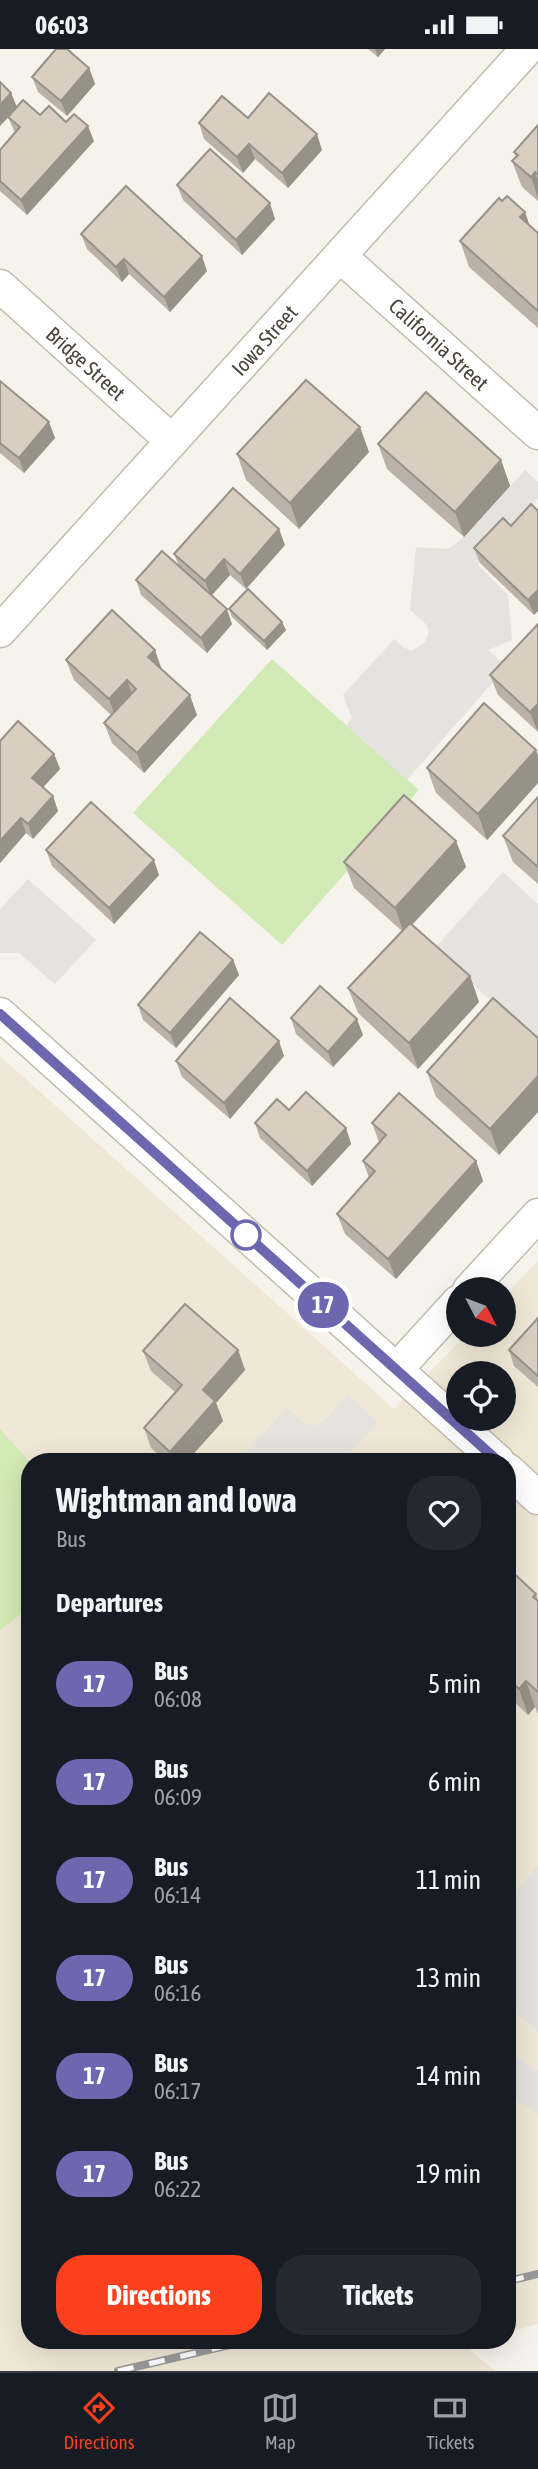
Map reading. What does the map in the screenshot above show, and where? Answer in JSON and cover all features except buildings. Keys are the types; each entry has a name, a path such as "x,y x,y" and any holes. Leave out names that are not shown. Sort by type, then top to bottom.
{"street":[{"name":"Iowa Street","path":"0,631 527,49"},
{"name":"California Street","path":"340,256 538,433"},
{"name":"Bridge Street","path":"0,286 172,441"},
{"path":"0,1014 489,1453"},
{"path":"481,1277 538,1215"},
{"path":"396,1370 446,1314"},
{"path":"516,1477 538,1497"}],"shaded area":[{"path":"525,470 538,482 538,499 478,565 508,595 512,640 488,650 507,666 407,780 346,725 352,718 343,695 394,639 412,651 425,642 429,632 426,624 410,610 416,547 448,549 464,537"},
{"path":"503,872 538,904 538,1043 434,949"},
{"path":"28,879 96,940 55,984 19,953 0,953 0,909"},
{"path":"0,1056 394,1409 454,1347 516,1347 516,1284 538,1261 538,2324 516,2330 516,1453 21,1453 21,2349 469,2349 495,2371 0,2371"},
{"path":"347,1395 378,1422 349,1453 245,1453 287,1408 312,1426 323,1422"},
{"path":"538,1866 538,2032 516,2013 516,1891"},
{"path":"516,2056 538,2071 538,2113 516,2101"}],"green space":[{"path":"272,659 419,790 282,945 133,813"},
{"path":"0,1429 22,1453 21,1614 0,1630"}],"railway":[{"path":"516,2279 538,2274"},
{"path":"118,2371 212,2349"}],"bus line":[{"name":"17","path":"0,1014 489,1453"}]}
